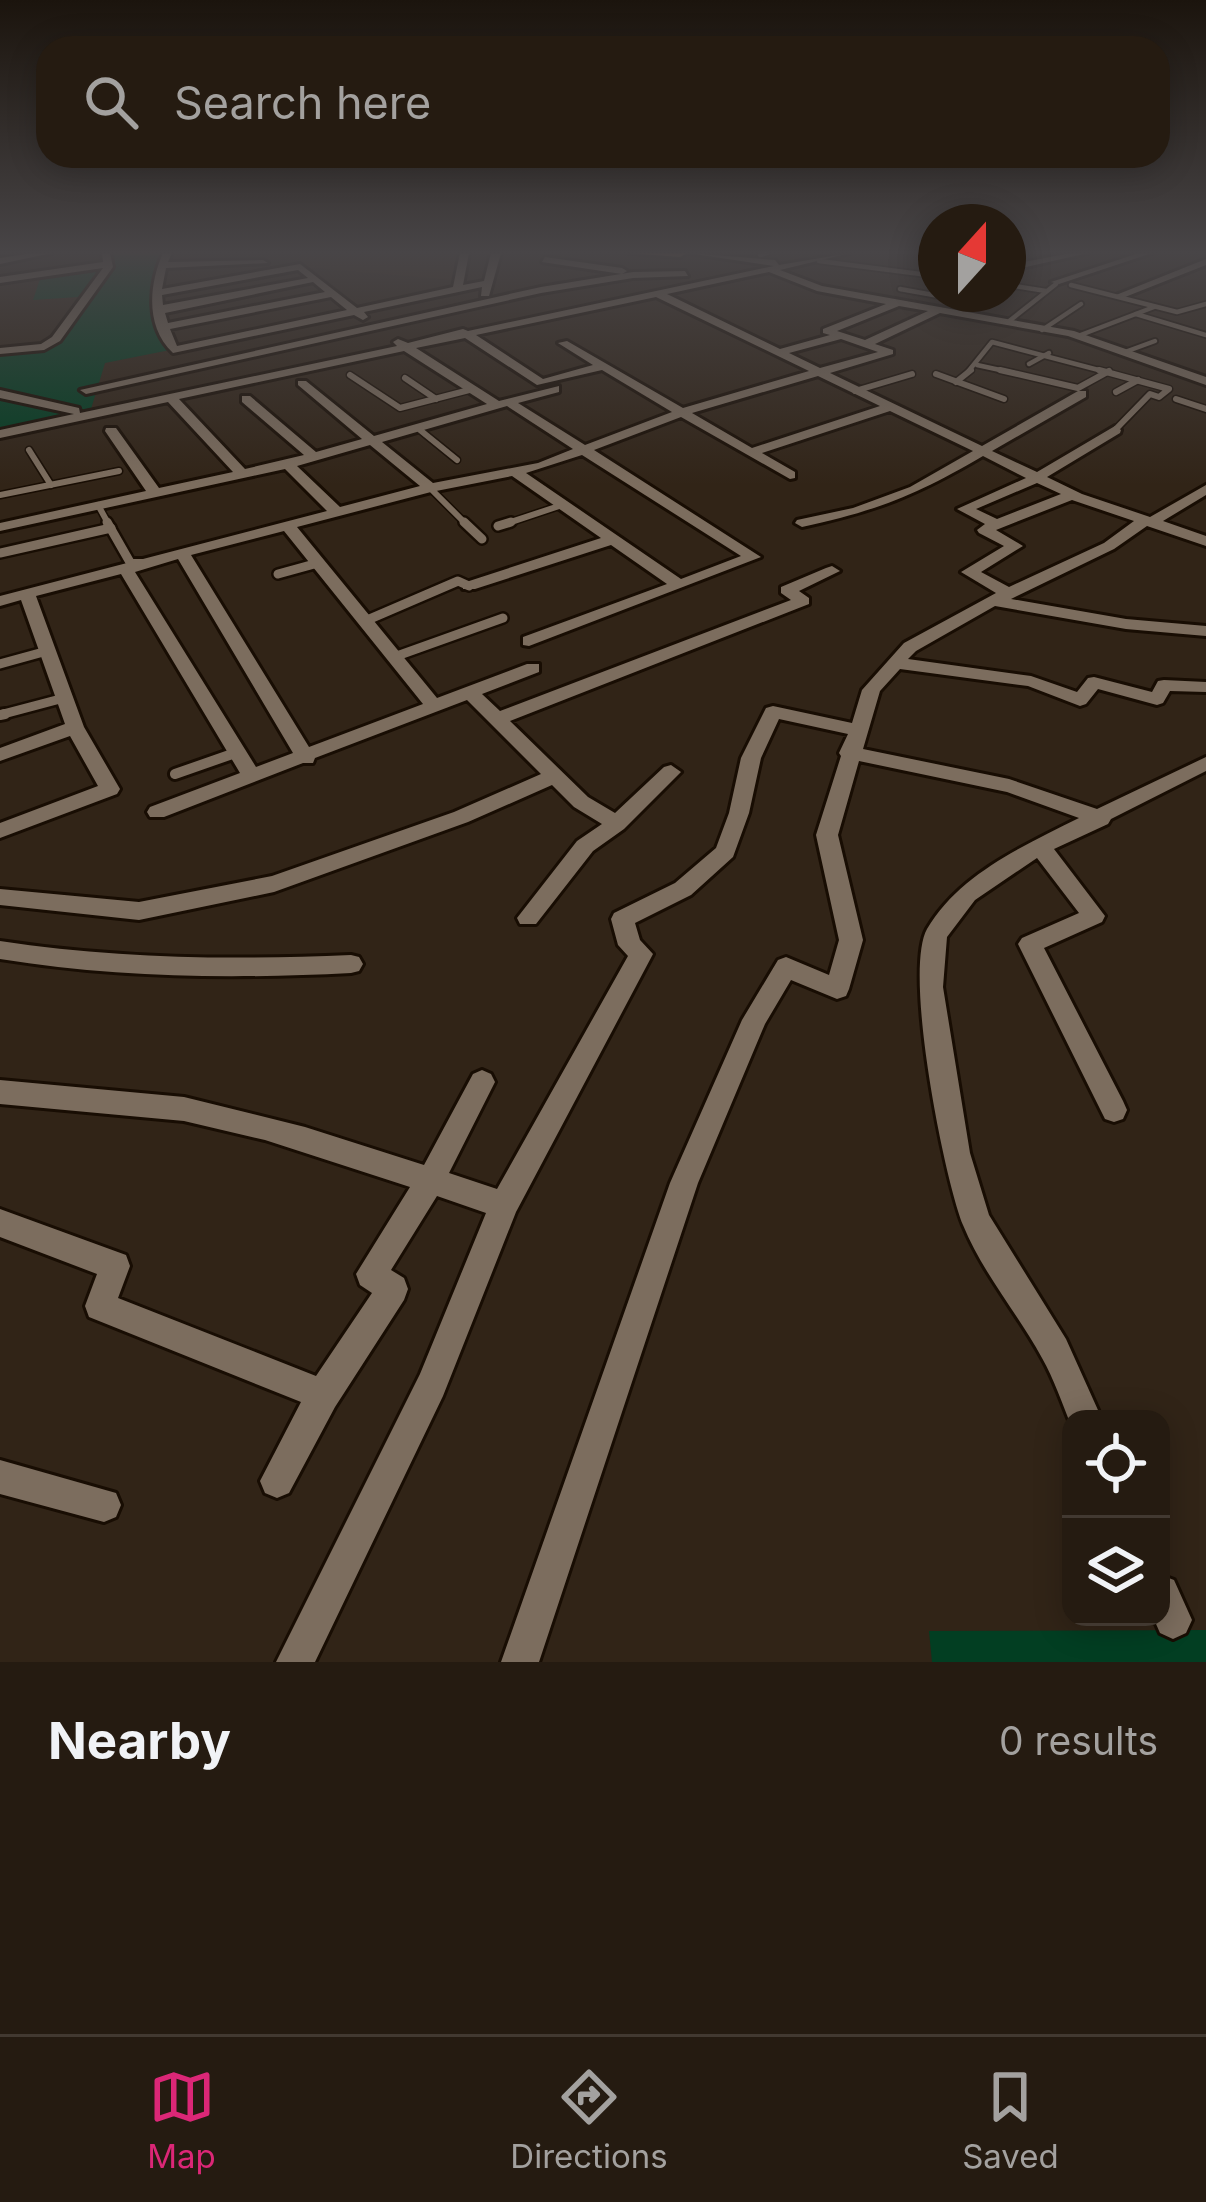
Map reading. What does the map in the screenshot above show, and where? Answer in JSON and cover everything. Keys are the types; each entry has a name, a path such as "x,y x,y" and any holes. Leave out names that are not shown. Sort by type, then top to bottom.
{"street":[{"path":"0,351 50,344 59,331"},
{"path":"165,331 173,350 265,331"},
{"path":"86,390 371,331"},
{"path":"381,331 753,557 529,641"},
{"path":"0,434 470,331"},
{"path":"731,331 1072,494 1206,541"},
{"path":"0,602 134,563 514,471 683,412 889,352 827,331"},
{"path":"866,344 894,331"},
{"path":"974,336 981,331"},
{"path":"1050,331 1205,380"},
{"path":"463,332 541,383 604,366"},
{"path":"243,335 282,373"},
{"path":"777,353 842,336"},
{"path":"563,343 790,475"},
{"path":"302,383 430,488"},
{"path":"0,527 289,464 556,389"},
{"path":"0,394 88,415"},
{"path":"802,523 856,511 914,490 1082,394"},
{"path":"171,398 242,474"},
{"path":"246,399 314,457"},
{"path":"754,451 889,407"},
{"path":"997,524 964,509 1037,478 1115,430"},
{"path":"111,431 155,493"},
{"path":"289,464 337,512"},
{"path":"514,471 677,584"},
{"path":"520,1662 684,1183 754,1020 786,967 837,989 851,940 827,835 872,690 910,647 1109,547 1205,489"},
{"path":"1072,494 984,530 1016,546 969,572 1002,597 1126,624 1206,631"},
{"path":"288,526 435,707"},
{"path":"470,586 613,539"},
{"path":"182,553 306,758"},
{"path":"134,563 128,571 253,777"},
{"path":"498,719 802,601 787,590 832,571"},
{"path":"0,830 110,788 75,728 27,594"},
{"path":"896,663 1031,681 1080,700 1094,682 1157,699 1164,686 1206,687"},
{"path":"157,812 533,668"},
{"path":"471,693 581,802 617,824"},
{"path":"295,1662 432,1385 504,1204 641,954 630,945 622,919 682,889 725,852 740,813 751,758 773,712 853,741 1065,801 1101,819"},
{"path":"0,755 75,728"},
{"path":"1081,1410 1055,1350 976,1221 956,1153 931,987 936,934 967,893 1041,847 1206,763"},
{"path":"528,918 585,846 617,824 671,772"},
{"path":"0,897 140,911 274,884 461,817 554,776"},
{"path":"1041,847 1094,916 1030,944 1114,1110"},
{"path":"0,950 56,960 220,971 351,964"},
{"path":"277,1481 323,1395 393,1289 370,1274 430,1181 482,1082"},
{"path":"0,1092 43,1101 182,1109 504,1204"},
{"path":"0,1223 115,1266 100,1306 323,1395"},
{"path":"0,1477 104,1505"}],"lane":[{"path":"1078,336 1092,331"},
{"path":"1125,352 1155,341"},
{"path":"956,382 977,365 992,342 1049,353 1169,389 1159,397 1150,394 1115,430"},
{"path":"1029,364 1049,353"},
{"path":"977,365 1078,388 1109,371"},
{"path":"855,391 912,374"},
{"path":"936,374 1004,400"},
{"path":"350,375 400,408 473,389"},
{"path":"406,378 436,399"},
{"path":"1116,392 1138,380"},
{"path":"1176,399 1206,409"},
{"path":"420,430 457,460"},
{"path":"29,450 51,485"},
{"path":"0,495 119,471"},
{"path":"430,488 482,539"},
{"path":"98,506 134,563"},
{"path":"498,526 562,506"},
{"path":"0,554 111,528"},
{"path":"278,574 318,563"},
{"path":"364,621 458,581 470,586"},
{"path":"394,657 503,618"},
{"path":"0,664 47,650"},
{"path":"0,715 64,698"},
{"path":"175,774 238,752"}],"green space":[{"path":"54,331 167,331 175,349 105,363 91,409 0,434 0,348 44,345"},
{"path":"1206,1630 1206,1662 932,1662 929,1631"}]}
